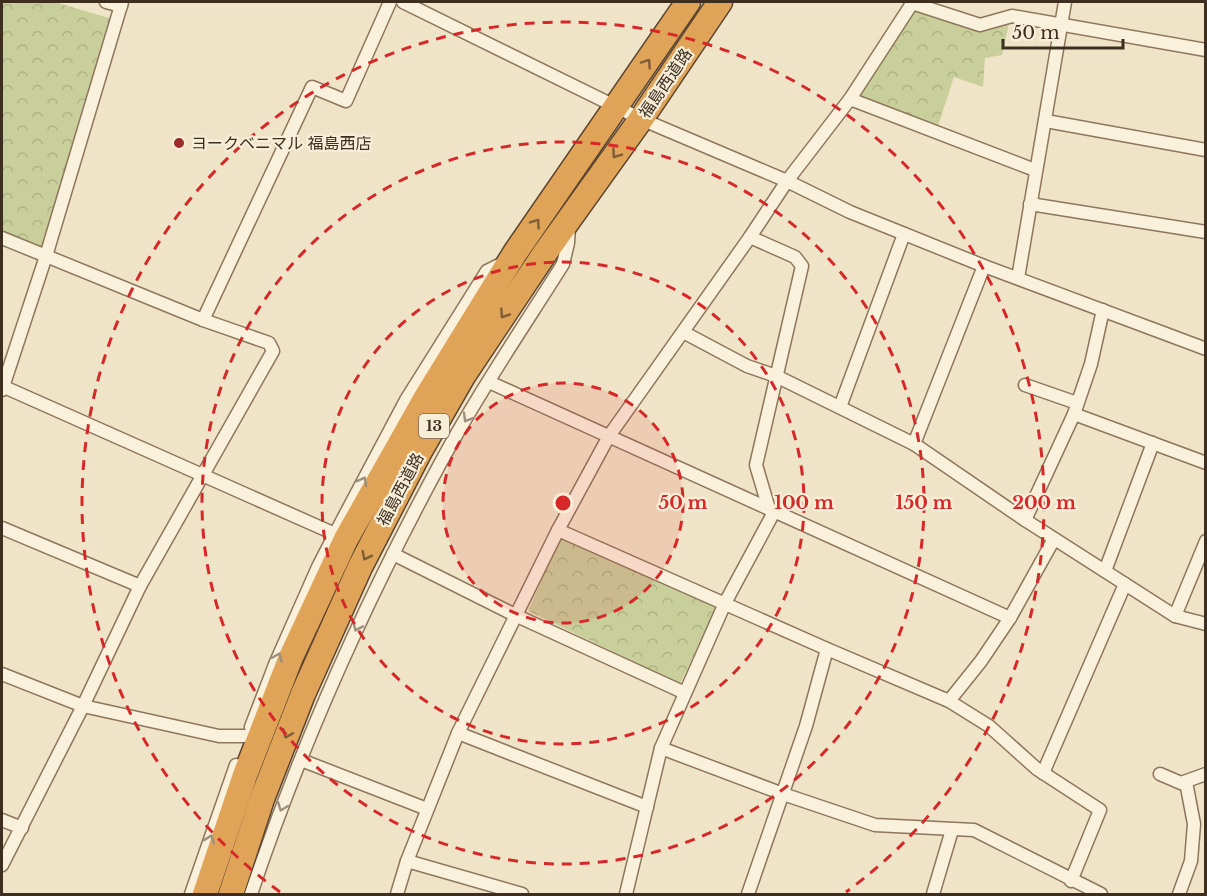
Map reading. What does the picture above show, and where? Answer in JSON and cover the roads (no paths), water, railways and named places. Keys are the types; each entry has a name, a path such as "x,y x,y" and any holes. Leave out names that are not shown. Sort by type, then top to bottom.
{"highway":[{"name":"福島西道路","path":"205,894 245,775 291,657 346,539 428,394 512,259 688,2"},
{"name":"福島西道路","path":"231,894 266,788 303,694 360,567 420,451 463,376 720,2"}],"street":[{"path":"106,2 122,4 46,256 2,388 335,534"},
{"path":"203,320 312,87 346,101 390,2"},
{"path":"403,2 641,119 787,181 850,212 984,266 1206,349"},
{"path":"397,894 407,861 458,733 558,530 609,436 787,181 850,99 913,2 980,25 1012,16 1206,50"},
{"path":"1018,278 1065,2"},
{"path":"850,99 1035,170"},
{"path":"1046,121 1206,150"},
{"path":"1030,204 1206,232"},
{"path":"251,894 301,760 357,625 442,460 563,264 568,243 569,219"},
{"path":"840,407 904,234"},
{"path":"626,894 661,748 725,603 772,511 756,465 802,266 795,257 750,237"},
{"path":"2,238 203,320 269,343 273,351 140,586 83,706 2,865"},
{"path":"191,894 276,663 318,567 406,400 487,271 512,259"},
{"path":"914,444 984,266"},
{"path":"1025,520 1075,409 1091,364 1103,310"},
{"path":"682,332 747,366 776,376 914,444 1025,520 1175,616 1206,624"},
{"path":"489,381 1010,618"},
{"path":"1024,385 1153,443 1206,463"},
{"path":"1105,571 1153,443"},
{"path":"2,528 140,586"},
{"path":"558,530 949,701 989,726 1043,773 1100,810 1073,886"},
{"path":"949,701 981,661 1010,618 1054,538"},
{"path":"1175,616 1206,541"},
{"path":"393,554 517,616 685,693"},
{"path":"1043,773 1125,585"},
{"path":"748,894 806,726 826,649"},
{"path":"2,674 83,706 219,736 248,736"},
{"path":"458,733 647,807"},
{"path":"661,748 783,794 875,825 974,831 1073,886 1101,894"},
{"path":"301,760 427,809"},
{"path":"1160,774 1181,783 1206,774"},
{"path":"1179,894 1191,861 1194,824 1186,782"},
{"path":"2,820 22,828"},
{"path":"933,894 952,831"},
{"path":"407,861 522,894"}],"place":[{"name":"ヨークベニマル 福島西店","path":"179,143"}]}
